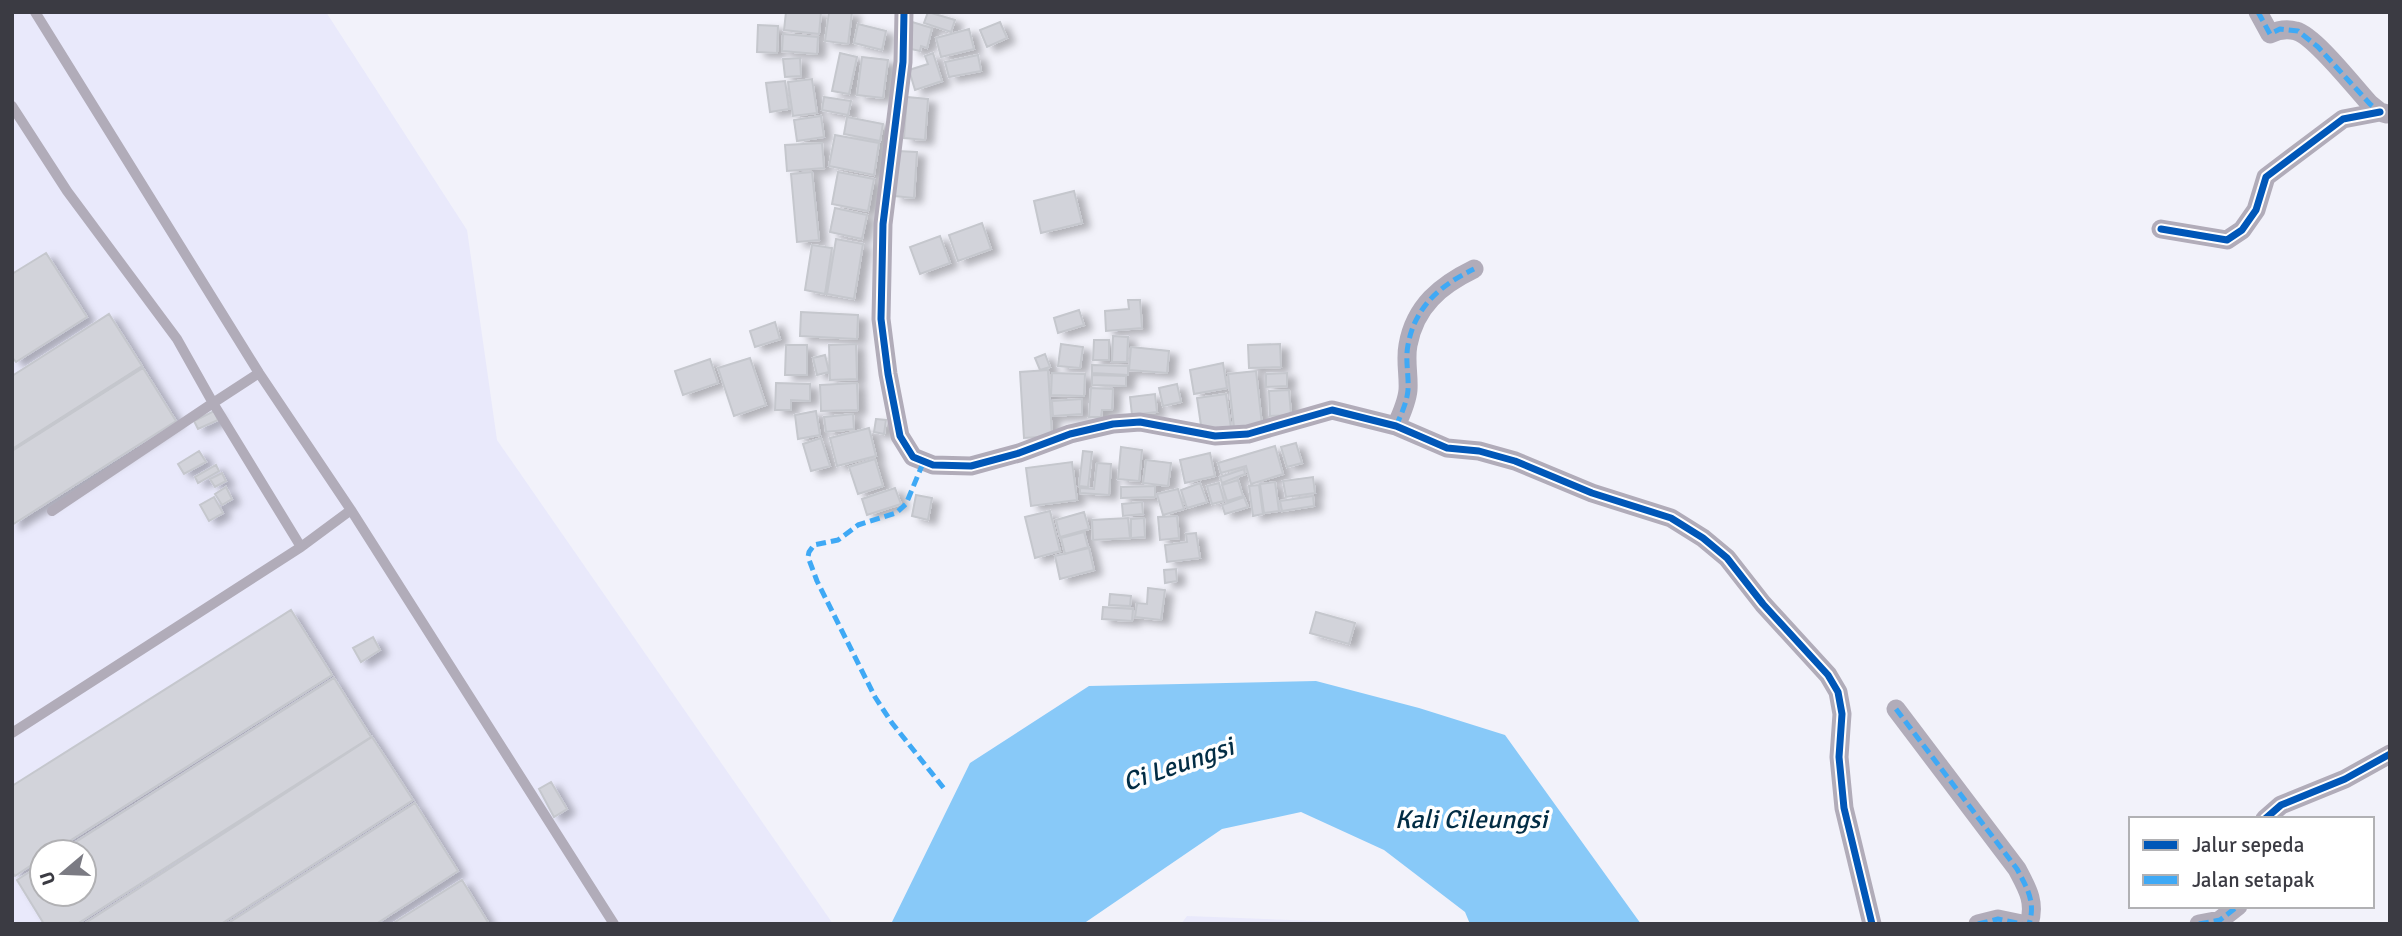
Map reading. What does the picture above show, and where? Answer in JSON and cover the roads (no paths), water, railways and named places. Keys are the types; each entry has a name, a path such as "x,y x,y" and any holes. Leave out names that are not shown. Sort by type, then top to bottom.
{"street":[{"path":"904,12 903,62 883,223 881,319 900,436 913,457 933,465 971,466 1019,453 1070,434 1112,424 1140,422 1215,436 1248,434 1332,410 1396,426 1447,448 1479,451 1515,461 1592,493 1671,518 1703,538 1727,558 1763,604 1828,675 1838,692 1842,713 1839,757 1844,808 1872,924"},
{"path":"2258,12 2270,34 2280,29 2298,31 2385,113"},
{"path":"2161,229 2227,240 2242,230 2256,210 2266,177 2343,119 2385,113"},
{"path":"1396,426 1406,400 1408,343 1416,322 1428,301 1439,289 1474,269"},
{"path":"1896,709 2017,869 2030,893 2033,910 2029,924"},
{"path":"2267,817 2281,806 2345,779 2390,754"},
{"path":"2199,924 2220,920 2235,908"},
{"path":"1978,924 1998,919 2022,924"}],"lane":[{"path":"35,12 260,373 351,510 614,924"},
{"path":"12,106 66,191 177,339 300,547"},
{"path":"52,511 260,373"},
{"path":"12,733 300,547 351,510"}],"water":[{"path":"1316,681 1419,708 1505,735 1641,924 1470,924 1465,912 1384,850 1301,812 1222,829 1083,924 891,924 970,763 1089,686"}],"water label":[{"name":"Ci Leungsi","path":"1178,764"},
{"name":"Kali Cileungsi","path":"1471,819"}]}
